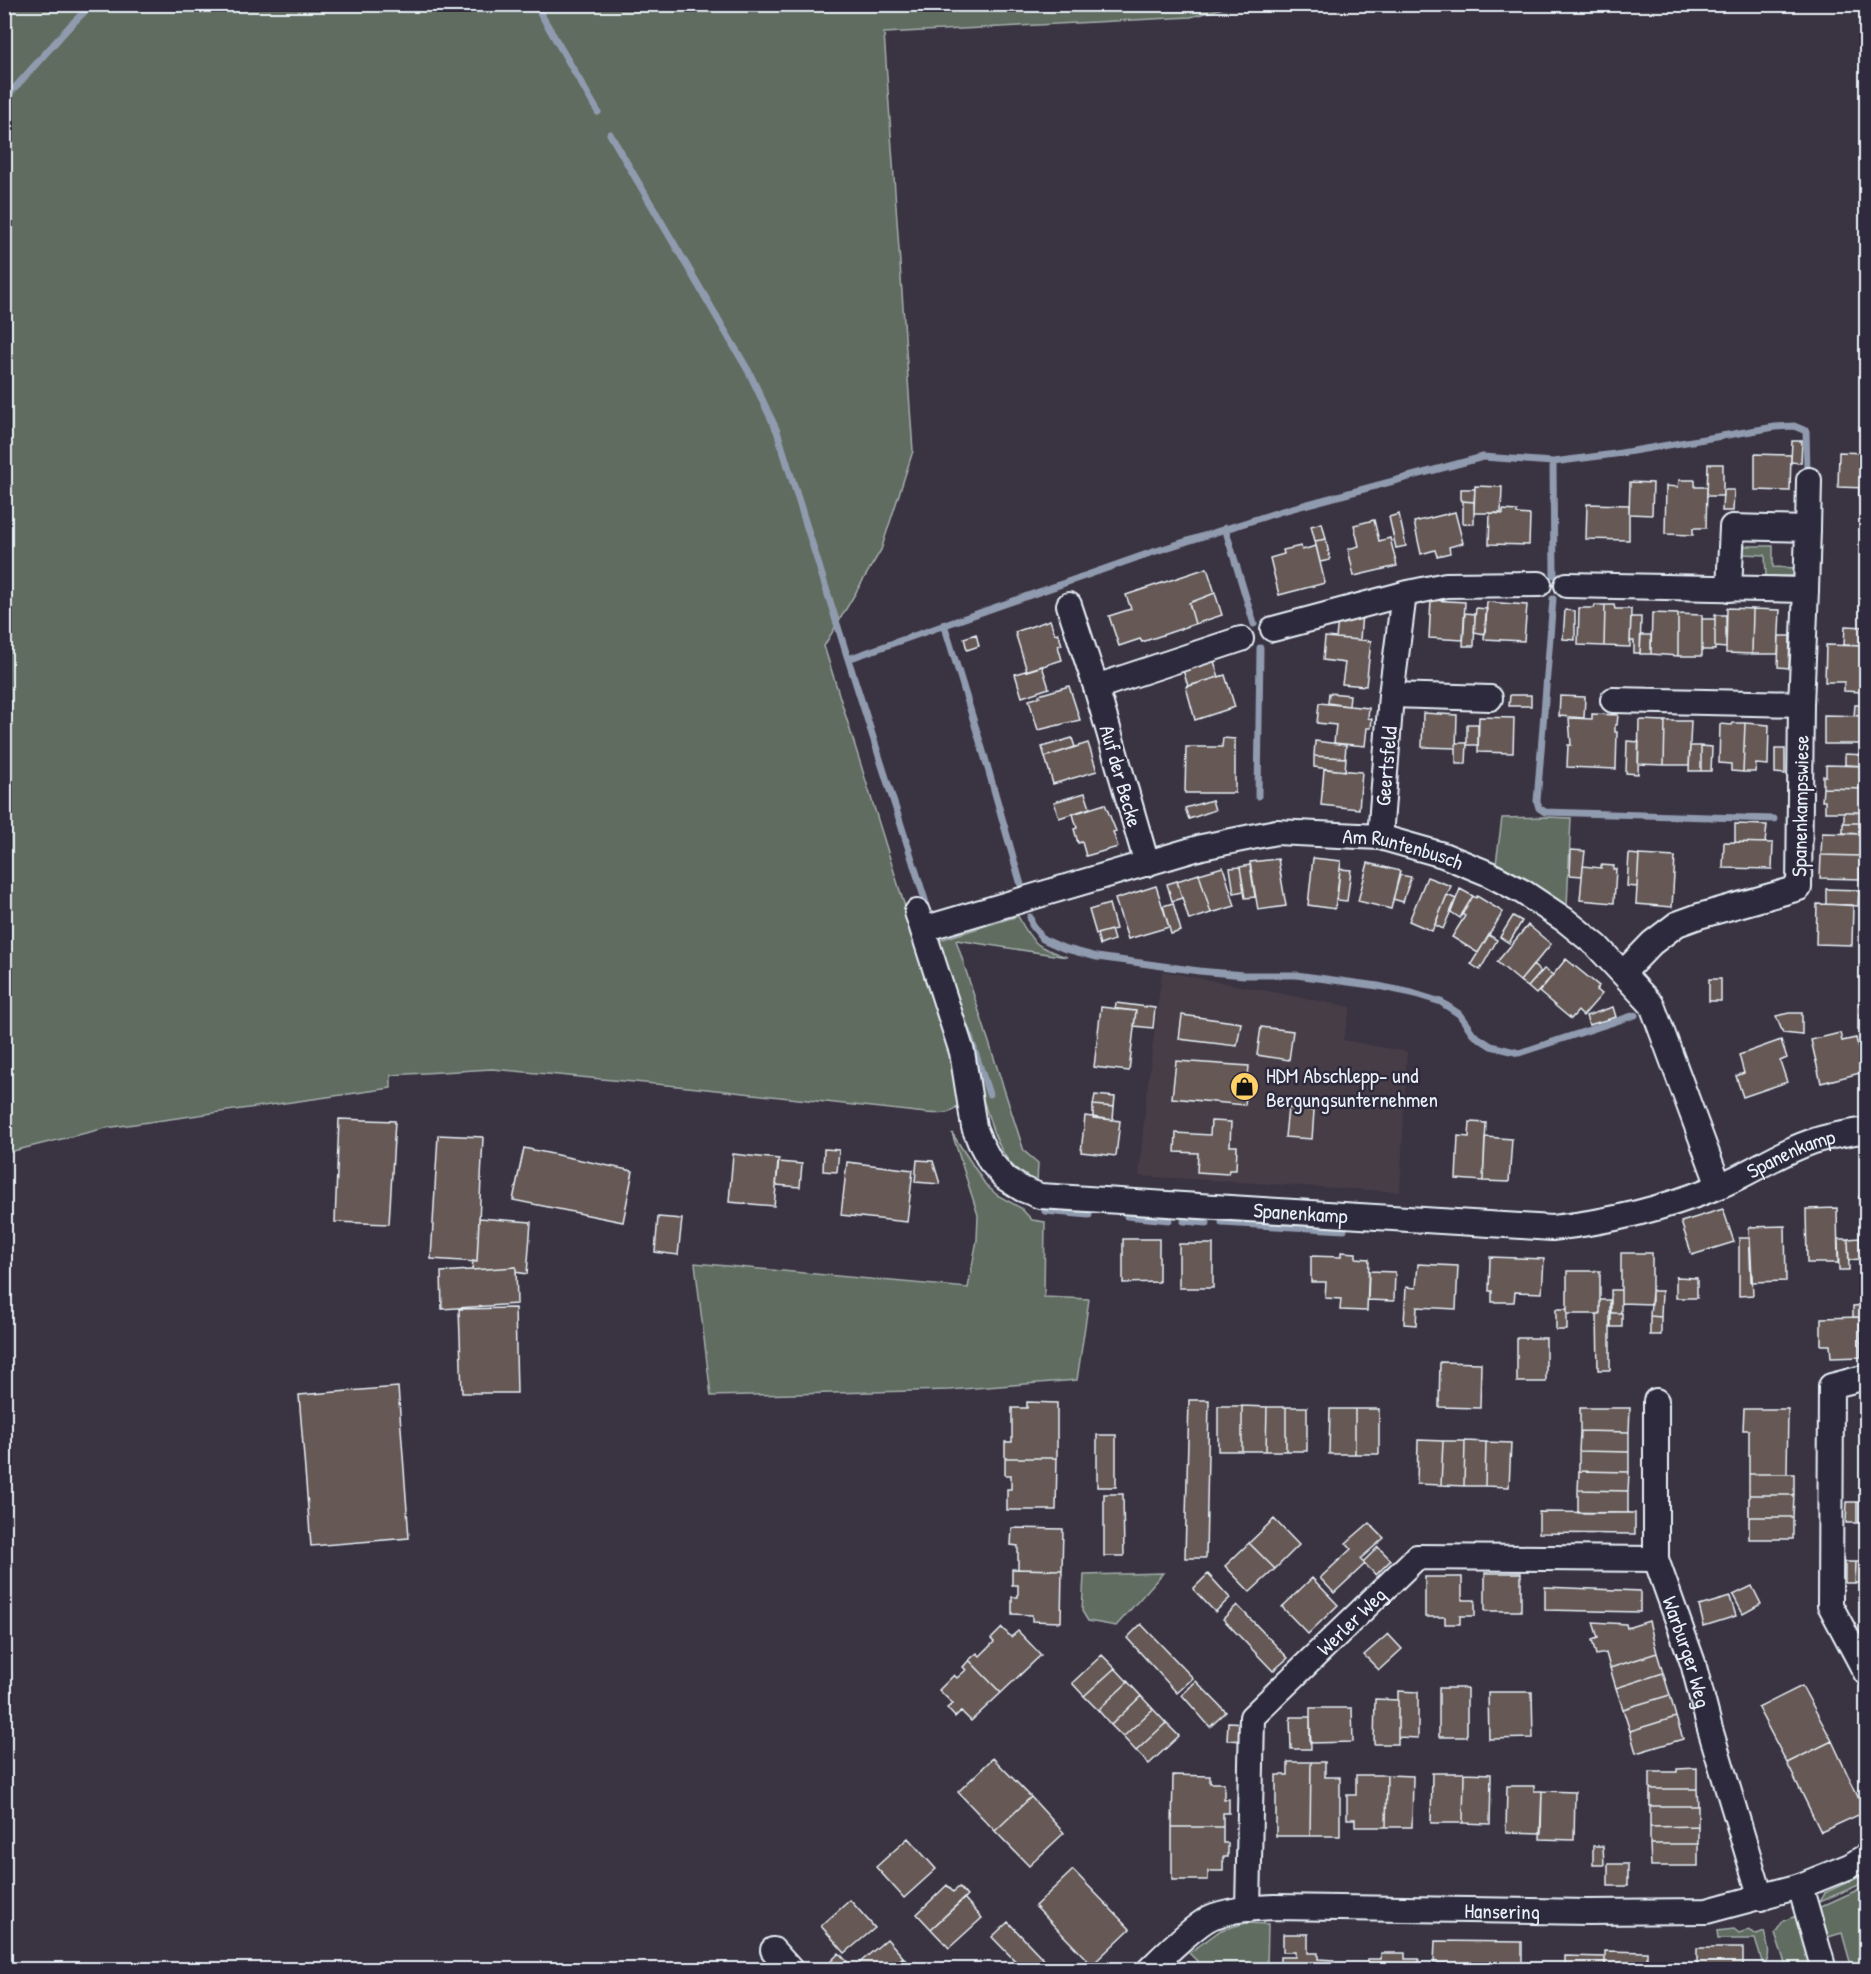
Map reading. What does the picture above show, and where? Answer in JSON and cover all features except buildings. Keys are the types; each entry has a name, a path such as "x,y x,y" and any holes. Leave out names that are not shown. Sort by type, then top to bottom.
{"street":[{"name":"Spanenkampswiese","path":"1623,973 1652,943 1677,924 1799,888 1801,704 1809,480"},
{"path":"1729,589 1732,527 1808,529"},
{"path":"1273,629 1446,585 1539,584"},
{"path":"1567,585 1806,590"},
{"name":"Geertsfeld","path":"1380,837 1391,695 1404,594"},
{"name":"Auf der Becke","path":"1069,605 1096,687 1147,864"},
{"path":"1096,687 1241,639"},
{"name":"Geertsfeld","path":"1391,695 1490,698"},
{"name":"Spanenkampswiese","path":"1613,700 1801,704"},
{"name":"Am Runtenbusch","path":"920,920 1147,864 1202,847 1276,832 1380,837 1443,855 1487,873 1523,892 1565,920 1596,946 1652,1005 1719,1186"},
{"name":"Spanenkamp","path":"920,920 962,1052 974,1127 980,1142 990,1161 1005,1178 1022,1189 1040,1196 1552,1228 1591,1224 1679,1202 1719,1186 1768,1160 1817,1140 1866,1130"},
{"path":"1866,1377 1831,1386 1830,1605 1866,1673"},
{"name":"Warburger Weg","path":"1656,1401 1656,1559 1693,1663 1710,1729 1761,1898"},
{"name":"Werler Weg","path":"1248,1909 1252,1717 1417,1557 1656,1559"},
{"name":"Hansering","path":"1149,1970 1174,1946 1212,1916 1248,1909 1296,1907 1588,1912 1707,1911 1800,1886 1850,1866 1866,1856"},
{"path":"1800,1886 1824,1970"},
{"path":"773,1950 791,1970"}],"shaded area":[{"path":"1162,971 1351,1007 1343,1040 1407,1052 1400,1192 1139,1176"}],"green space":[{"path":"4,5 1234,5 1191,17 884,33 913,451 881,550 824,646 910,923 953,1051 962,1100 955,1109 942,1114 926,1113 688,1087 492,1069 391,1075 391,1088 106,1128 5,1153"},
{"path":"1741,546 1773,546 1773,567 1798,568 1798,576 1766,576 1765,555 1741,554"},
{"path":"1502,818 1571,818 1567,907 1496,864"},
{"path":"1018,916 1027,933 1036,943 1067,957 956,940 1024,1151 1038,1163 1037,1183 1009,1162 993,1131 933,942"},
{"path":"952,1133 985,1184 997,1195 1021,1208 1032,1220 1045,1222 1044,1297 1089,1299 1077,1380 950,1390 711,1396 695,1263 968,1288 977,1240 978,1215"},
{"path":"1163,1573 1116,1626 1088,1621 1082,1611 1084,1575"},
{"path":"1866,1874 1866,1882 1819,1902 1824,1893"},
{"path":"1866,1886 1866,1969 1852,1969 1842,1933 1825,1938 1816,1909"},
{"path":"1796,1916 1811,1969 1787,1969 1775,1933 1783,1921"},
{"path":"1246,1923 1268,1924 1267,1969 1205,1969 1189,1953 1221,1930"},
{"path":"1734,1929 1739,1933 1748,1930 1757,1935 1764,1932 1769,1954 1763,1965 1755,1939 1718,1939 1717,1931"}],"waterway":[{"path":"4,100 92,4"},
{"path":"535,4 598,112"},
{"path":"610,134 749,372 777,431 848,659 1150,553 1282,511 1483,457 1553,462 1554,575"},
{"path":"1553,462 1775,427 1794,426 1806,431 1807,472"},
{"path":"1225,528 1254,624"},
{"path":"1553,599 1537,801 1539,808 1545,812 1774,819"},
{"path":"944,624 1021,885"},
{"path":"1258,796 1260,648"},
{"path":"848,659 926,903"},
{"path":"1030,917 1032,925 1043,939 1063,948 1097,957 1199,971 1244,975 1296,975 1412,993 1441,1002 1459,1014 1474,1035 1491,1046 1519,1053 1635,1015"},
{"path":"968,1031 989,1094"},
{"path":"1045,1211 1089,1215"},
{"path":"1127,1216 1169,1220"},
{"path":"1184,1221 1207,1223"},
{"path":"1222,1223 1344,1230"}],"place":[{"name":"HDM Abschlepp- und Bergungsunternehmen","path":"1245,1087"}]}
